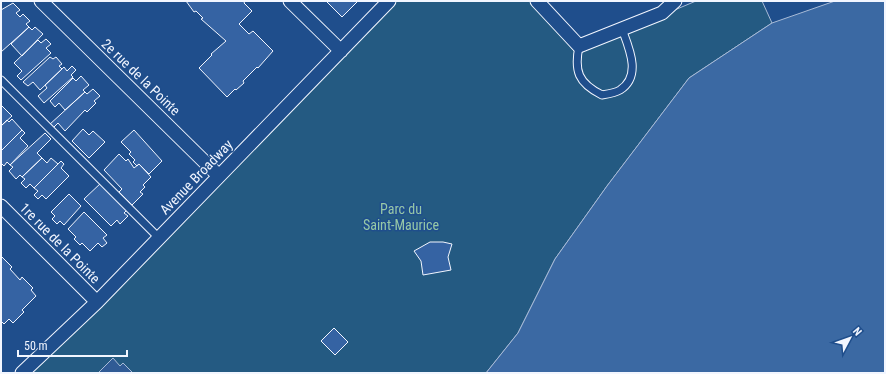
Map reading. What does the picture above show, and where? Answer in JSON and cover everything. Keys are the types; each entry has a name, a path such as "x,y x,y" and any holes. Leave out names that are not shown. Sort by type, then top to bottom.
{"street":[{"name":"2e rue de la Pointe","path":"41,1 220,176"},
{"path":"290,1 341,51"},
{"name":"Avenue Broadway","path":"22,373 97,302 390,1"},
{"path":"537,1 579,46 662,13 675,1"},
{"name":"1re rue de la Pointe","path":"1,206 97,302"}],"lane":[{"path":"579,46 576,60 578,74 589,88 602,95 619,90 628,83 633,69 622,29"},
{"path":"1,80 159,238"}],"green space":[{"name":"Parc du Saint-Maurice","path":"393,1 531,1 575,52 696,1 762,1 772,23 689,78 607,186 555,259 518,333 486,373 24,373"}],"shaded area":[{"path":"835,1 885,1 885,373 486,373 518,333 555,259 607,186 689,78 772,23"},
{"path":"113,358 120,366 123,363 133,373 98,373"}],"building":[{"path":"186,1 245,1 244,3 252,11 239,24 249,34 253,31 273,51 258,68 257,67 243,81 244,83 227,97 199,68 212,55 211,54 226,41 201,19 203,18 196,11 194,12"},
{"path":"326,1 358,1 342,17"},
{"path":"13,3 20,10 16,13 20,17 23,14 30,21 26,24 29,27 1,52 1,10"},
{"path":"29,27 32,30 35,27 43,34 22,56 11,44"},
{"path":"46,39 51,44 46,48 51,53 21,80 17,76 22,71 14,63 38,40 41,43"},
{"path":"50,57 53,59 56,57 62,64 59,66 62,69 40,90 33,82 28,86 23,82"},
{"path":"72,66 76,70 71,75 73,77 44,103 38,96 47,88 45,85 64,67 67,71"},
{"path":"81,76 89,85 83,90 85,92 65,110 59,103 55,107 50,101 73,78 76,81"},
{"path":"93,89 100,96 94,101 96,103 87,112 85,110 65,131 58,123 52,129 49,125 85,92 87,94"},
{"path":"1,105 12,116 1,126"},
{"path":"12,119 22,130 1,151 1,126 7,120 9,122"},
{"path":"83,129 89,135 93,131 105,142 89,158 72,141"},
{"path":"22,130 25,133 20,138 28,146 10,165 7,162 4,166 1,163 1,151"},
{"path":"134,130 162,161 149,174 139,164 137,166 133,162 135,160 129,154 131,152 121,142"},
{"path":"45,133 51,139 37,153 42,158 22,177 20,175 16,179 9,171 13,167 10,165"},
{"path":"119,154 126,161 128,159 134,168 139,164 151,177 143,185 145,187 140,192 143,194 132,205 119,192 122,189 104,170"},
{"path":"42,158 47,163 51,158 58,164 34,188 30,184 26,188 21,183 25,179 22,177"},
{"path":"61,161 64,164 61,168 69,176 46,199 42,195 38,199 34,195 38,191 34,188"},
{"path":"102,182 129,208 124,213 128,216 120,224 117,220 111,226 84,199"},
{"path":"69,194 81,206 64,225 60,221 57,224 52,219 55,216 51,212"},
{"path":"84,212 107,235 103,238 107,243 102,247 98,243 90,251 82,243 80,245 74,239 76,237 68,229"},
{"path":"430,242 452,244 448,257 451,270 423,275 421,261 414,251"},
{"path":"1,256 12,267 10,269 20,280 22,277 33,288 31,290 36,296 22,310 24,312 13,323 9,319 4,324 1,321"},
{"path":"334,328 348,342 335,355 321,341"}]}
